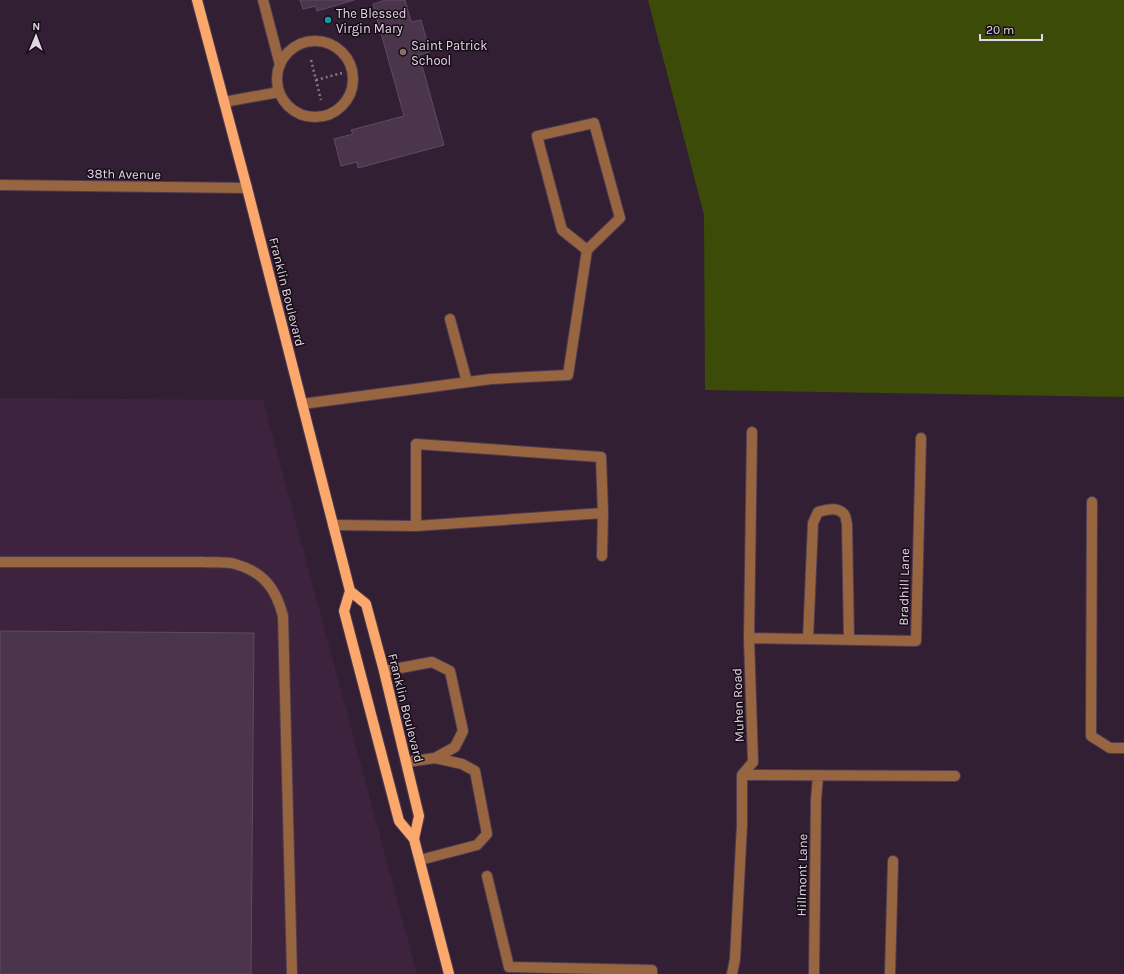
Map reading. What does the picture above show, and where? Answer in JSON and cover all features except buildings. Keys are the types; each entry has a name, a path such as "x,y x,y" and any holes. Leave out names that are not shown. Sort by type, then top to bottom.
{"main road":[{"name":"Franklin Boulevard","path":"197,0 247,188 350,591 344,611 384,767 399,821 414,839 449,974"},
{"name":"Franklin Boulevard","path":"350,591 366,604 384,671 419,816 414,839"}],"street":[{"path":"263,0 280,65"},
{"path":"320,42 329,44 338,49 345,56 352,71 353,82 351,92 347,100 333,113 324,116 313,117 302,115 292,110 284,101 279,92 277,73 280,65 285,56 292,49 301,44 320,42"},
{"path":"224,102 279,92"},
{"path":"302,404 491,379 568,375 587,250 620,218 594,123 537,136 562,230 587,250"},
{"name":"38th Avenue","path":"0,185 247,188"},
{"path":"450,319 467,382"},
{"name":"Muhen Road","path":"742,775 753,762 749,638 752,432"},
{"name":"Bradhill Lane","path":"749,638 916,641 921,438"},
{"path":"416,526 416,444 601,457 603,512 602,556"},
{"path":"1092,502 1091,736 1110,748 1124,748"},
{"path":"808,639 813,523 818,512 829,509 838,510 844,514 847,524 849,640"},
{"path":"333,525 416,526 603,512"},
{"path":"0,562 203,562 234,564 254,572 269,584 279,601 283,616 292,974"},
{"path":"384,671 432,662 450,671 463,731 455,747 435,758"},
{"path":"407,762 435,758 462,764 475,771 487,834 477,845 420,860"},
{"path":"732,974 735,959 742,825 742,775 955,776"},
{"name":"Hillmont Lane","path":"814,974 816,800 818,776"},
{"path":"890,974 893,861"},
{"path":"488,876 509,967 652,970 652,974"}],"path":[{"path":"311,60 321,100"},
{"path":"316,80 342,73"}],"shaded area":[{"path":"0,398 263,400 417,974 0,974"}],"green space":[{"path":"648,0 1124,0 1124,397 705,390 704,215"}],"place":[{"name":"The Blessed Virgin Mary","path":"328,20"},
{"name":"Saint Patrick School","path":"403,52"}]}
